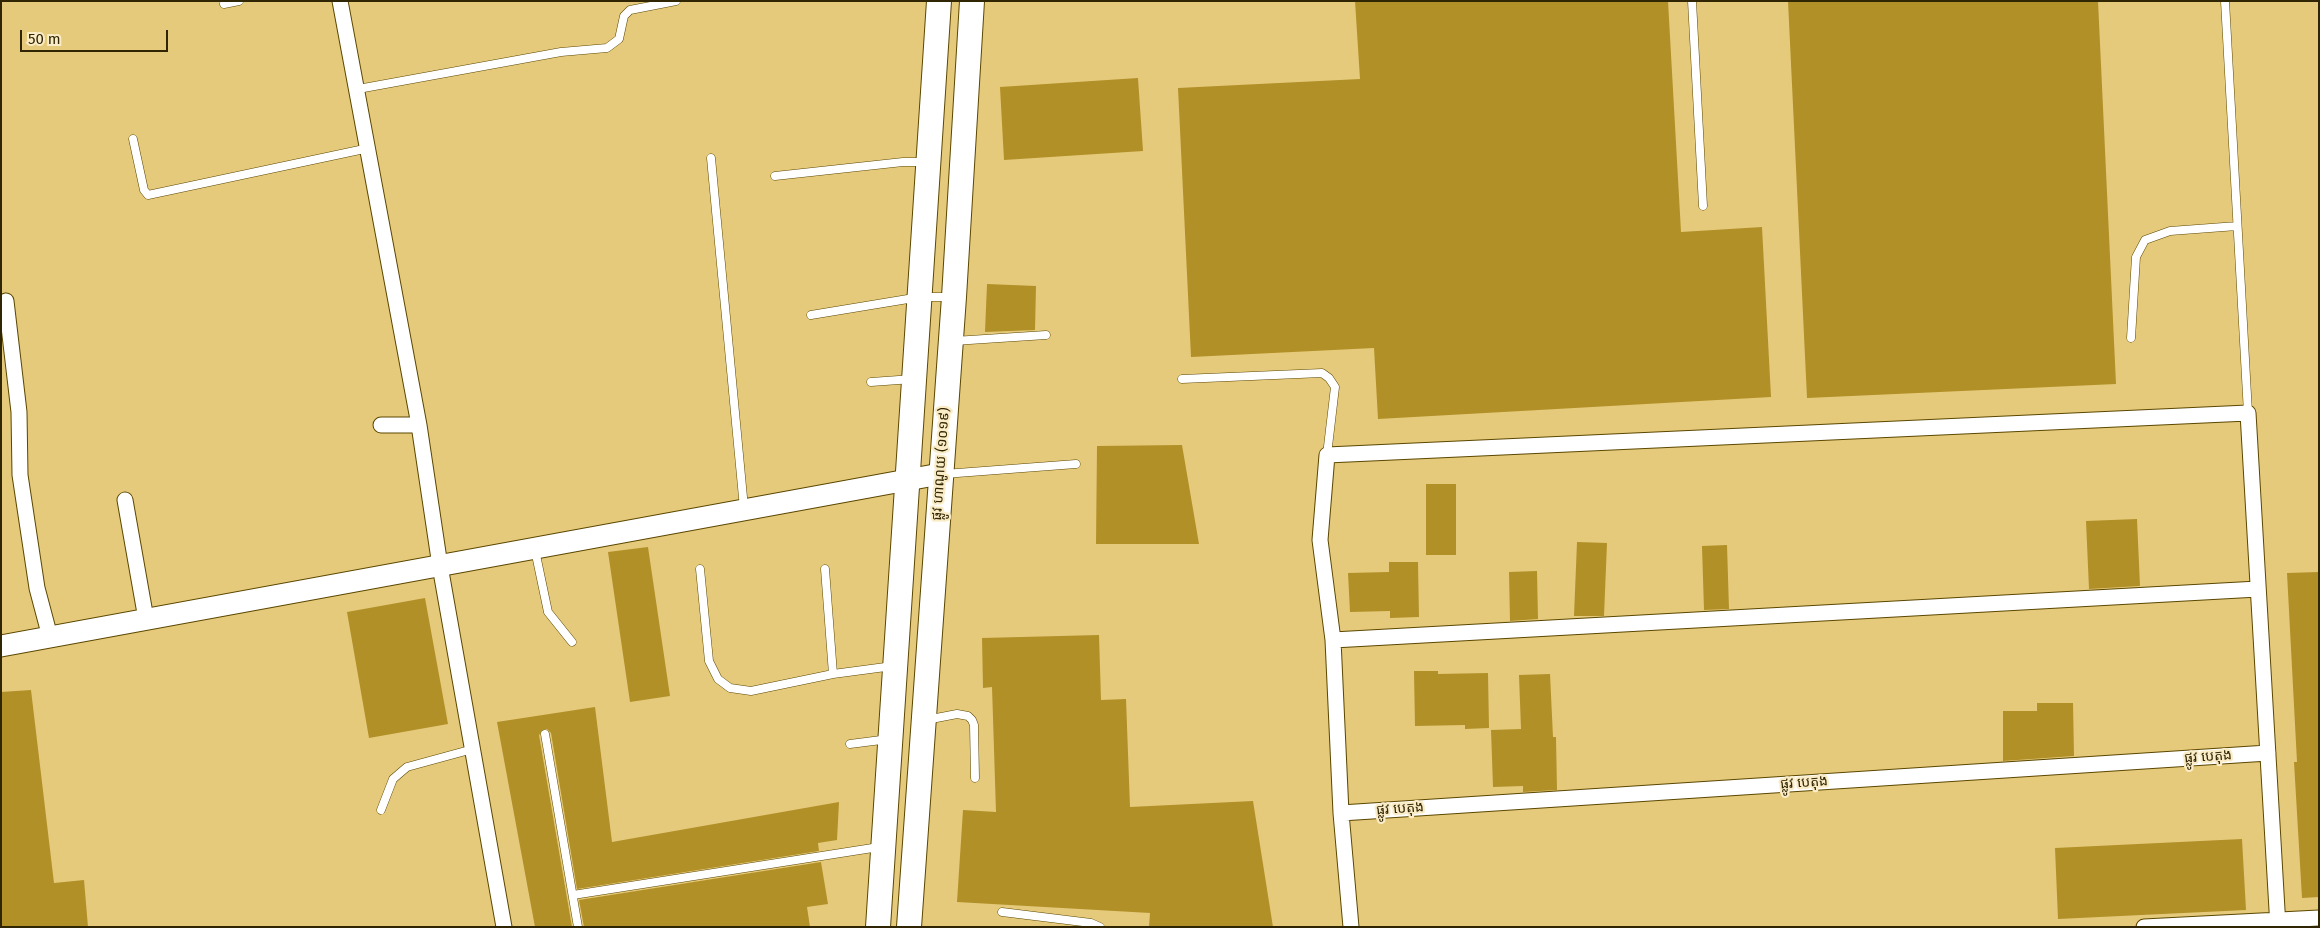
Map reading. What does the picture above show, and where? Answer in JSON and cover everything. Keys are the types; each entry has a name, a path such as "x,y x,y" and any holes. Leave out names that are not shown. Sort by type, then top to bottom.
{"main road":[{"path":"878,927 930,162 939,1"},
{"name":"ផ្លូវ ហាណូយ (១០១៩)","path":"909,927 954,297 972,1"}],"street":[{"path":"340,1 369,148 419,425 440,566 504,927"},
{"path":"6,301 19,412 20,475 37,588 50,637"},
{"path":"1351,927 1341,813 1333,640 1320,540 1327,455 2248,412 2277,923"},
{"path":"382,425 419,425"},
{"path":"1,646 940,474"},
{"path":"126,500 146,619"},
{"path":"1333,640 2258,589"},
{"name":"ផ្លូវ បេតុង","path":"1341,813 2268,753"},
{"path":"2144,927 2277,923 2319,918"}],"lane":[{"path":"224,4 239,1"},
{"path":"358,89 561,52 607,48 620,39 624,16 630,10 676,1"},
{"path":"1692,1 1703,206"},
{"path":"2225,1 2248,412"},
{"path":"133,139 144,190 148,195 369,148"},
{"path":"711,158 745,510"},
{"path":"775,176 903,162 930,162"},
{"path":"2131,338 2136,258 2145,240 2170,231 2237,226"},
{"path":"811,315 920,297 954,297"},
{"path":"950,342 1046,335"},
{"path":"1182,380 1322,373 1335,387 1327,455"},
{"path":"871,382 914,379"},
{"path":"940,474 1076,464"},
{"path":"535,548 543,597 548,612 572,642"},
{"path":"700,569 709,661 718,679 730,688 751,691 833,674 896,666"},
{"path":"825,569 833,674"},
{"path":"924,721 957,714 968,716 972,720 974,724 975,778"},
{"path":"545,734 578,927"},
{"path":"850,744 891,739"},
{"path":"381,810 393,779 407,767 473,749"},
{"path":"573,895 883,846"},
{"path":"1002,912 1091,923 1100,927"}],"building":[{"path":"1355,1 1668,1 1681,232 1762,227 1771,397 1378,419 1374,348 1191,357 1178,88 1360,79"},
{"path":"1788,1 2098,1 2116,384 1807,398"},
{"path":"1138,78 1143,151 1004,160 1000,87"},
{"path":"987,284 1036,286 1035,330 985,332"},
{"path":"1182,445 1199,544 1096,544 1097,446"},
{"path":"1426,484 1456,484 1456,555 1426,555"},
{"path":"2137,519 2140,586 2089,589 2086,521"},
{"path":"1577,542 1607,543 1604,616 1574,616"},
{"path":"1727,545 1729,609 1704,610 1702,546"},
{"path":"648,547 670,696 630,702 608,552"},
{"path":"1389,562 1418,562 1419,617 1390,618 1390,611 1350,612 1348,573 1389,572"},
{"path":"1537,571 1538,619 1510,621 1509,572"},
{"path":"2319,572 2319,897 2302,898 2294,762 2297,762 2287,573"},
{"path":"425,598 448,724 369,738 347,612"},
{"path":"1099,635 1101,700 1126,699 1130,807 1253,801 1273,927 1149,927 1150,913 957,902 963,810 996,812 992,687 983,688 982,638"},
{"path":"1414,671 1438,671 1438,674 1488,673 1489,728 1465,729 1465,725 1415,726"},
{"path":"1550,674 1553,737 1556,737 1557,790 1523,792 1523,786 1493,787 1491,730 1521,729 1519,675"},
{"path":"31,690 54,883 84,880 88,927 1,927 1,692"},
{"path":"2037,703 2073,703 2074,756 2003,761 2003,711 2037,711"},
{"path":"595,707 612,842 839,802 837,840 818,843 819,851 577,889 551,733 544,729 539,735 572,927 535,927 497,722"},
{"path":"2242,839 2246,910 2058,919 2055,848"},
{"path":"821,862 828,904 807,907 810,927 584,927 579,900"}]}
